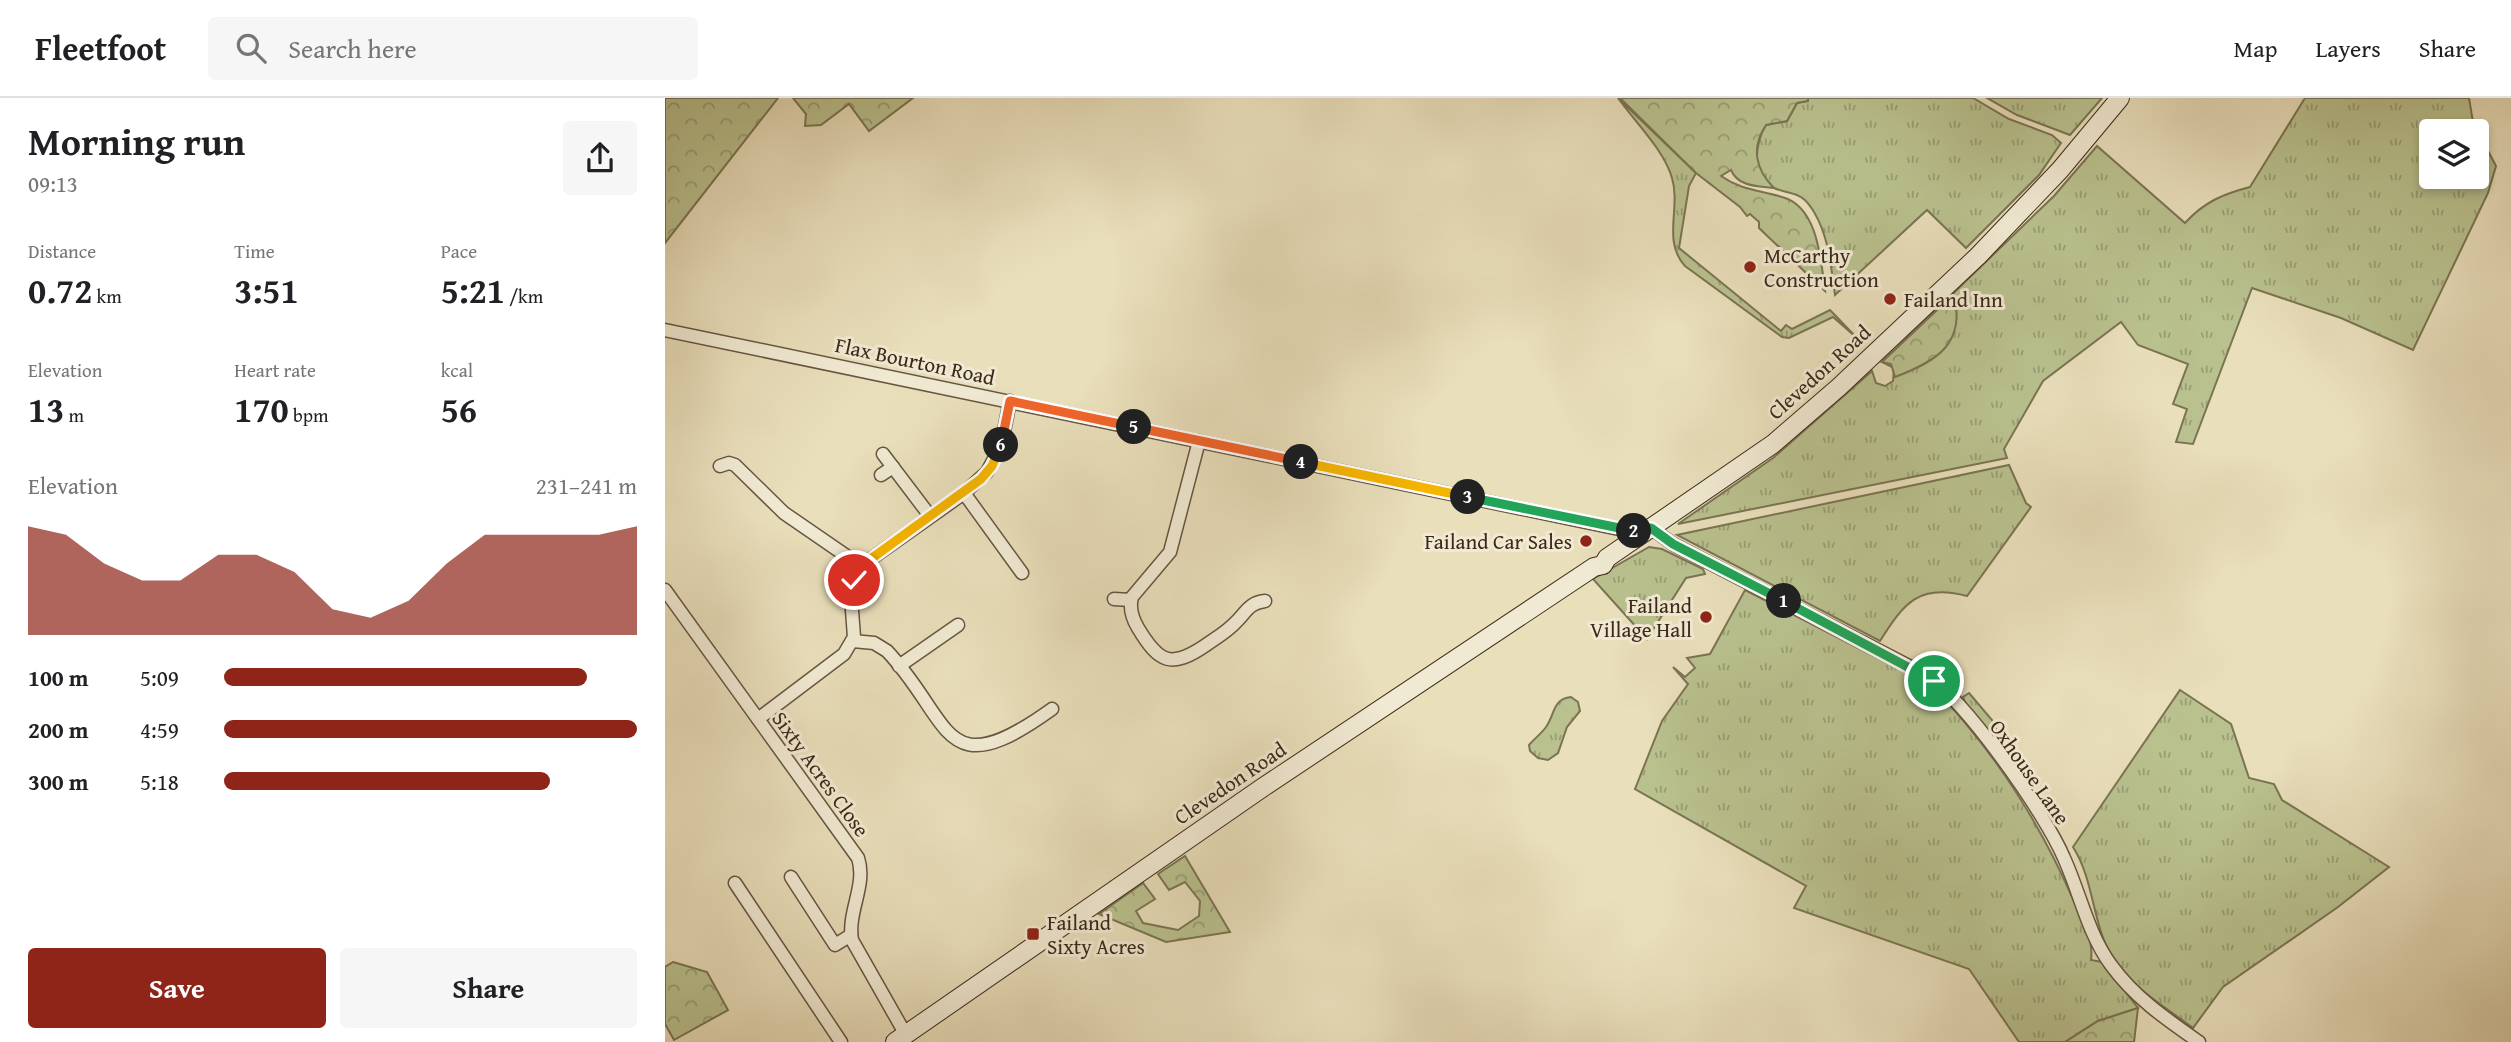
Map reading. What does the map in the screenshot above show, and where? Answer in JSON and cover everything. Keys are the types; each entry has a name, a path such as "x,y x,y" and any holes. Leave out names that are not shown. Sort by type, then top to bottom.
{"main road":[{"name":"Clevedon Road","path":"901,1038 1262,788 1601,562 1773,443 1839,387 1988,246 2060,170 2120,98"}],"street":[{"name":"Flax Bourton Road","path":"665,330 1609,527 1619,526 1642,534"},
{"path":"758,719 840,659 853,641 851,597 861,566 981,479 995,461 1010,401"},
{"path":"1199,441 1170,552 1137,587 1131,600 1132,615 1142,635 1160,657 1173,661 1190,655 1231,626 1247,600 1265,601"},
{"path":"883,454 930,516"},
{"path":"720,466 729,463 735,465 784,513 861,566"},
{"path":"881,475 893,467"},
{"path":"964,493 1004,538 1022,573"},
{"name":"Oxhouse Lane","path":"1642,534 1673,544 1926,675 1942,687 1996,751 2063,855 2094,934 2109,963 2144,1003 2199,1042"},
{"name":"Sixty Acres Close","path":"665,590 858,858 861,876 851,935"},
{"path":"1114,598 1131,600"},
{"path":"899,666 954,628 957,642"},
{"path":"853,641 877,644 899,666 942,727 963,745 984,746 1001,741 1048,716"},
{"path":"791,877 835,945 851,935 901,1038"},
{"path":"735,883 841,1042"}],"green space":[{"path":"665,98 778,98 665,243"},
{"path":"793,98 913,98 869,131 849,104 821,125 805,126 806,114"},
{"path":"1618,98 1696,173 1689,186 1679,248 1781,331 1786,325 1792,329 1830,310 1858,339 1833,317 1789,338 1782,337 1685,266 1678,256 1673,235 1675,201 1672,178 1663,157"},
{"path":"1620,98 1808,98 1808,101 1797,103 1787,121 1766,125 1761,133 1757,158 1759,166 1774,188 1743,183 1731,170 1721,176 1743,187 1794,202 1803,211 1816,236 1825,291 1759,228 1759,222 1750,214 1747,216 1740,207 1696,173"},
{"path":"1808,98 1973,98 2009,119 2052,135 2061,143 2039,175 1966,248 1927,210 1835,295 1826,242 1814,212 1801,197 1766,183 1758,168 1757,150 1766,125 1787,121 1797,103 1808,101"},
{"path":"1987,98 2102,98 2070,135 2017,115"},
{"path":"2305,98 2469,98 2472,119 2419,119 2419,189 2489,189 2489,153 2496,166 2488,193 2413,350 2341,318 2252,288 2193,444 2176,442 2187,409 2173,404 2188,364 2138,345 2121,322 2043,381 2004,449 2007,458 1678,524 1773,458 1872,371 1876,383 1885,386 1893,381 1894,368 1882,362 2054,196 2097,146 2185,223 2199,210 2231,193 2250,187"},
{"path":"1954,294 1956,326 1945,348 1924,364 1895,377 1891,364 1882,362"},
{"path":"2009,465 2026,503 2031,507 1967,596 1937,592 1915,599 1897,616 1880,641 1677,535"},
{"path":"1649,547 1662,549 1703,569 1705,574 1686,578 1647,639 1593,579"},
{"path":"1745,590 1932,686 1975,734 2029,814 2060,870 2083,921 2091,944 2091,960 2102,962 2138,1008 2098,1021 2065,1042 2019,1042 1969,969 1794,908 1806,886 1635,789 1662,721 1688,684 1673,667 1685,677 1695,668 1687,658 1710,654"},
{"path":"2180,690 2231,724 2249,778 2274,784 2282,800 2389,867 2338,907 2223,987 2193,1028 2137,986 2111,955 2100,929 2085,873 2073,847"},
{"path":"1969,693 1992,720 2005,748 1967,707 1963,697"},
{"path":"1571,697 1578,702 1580,711 1567,727 1558,753 1548,760 1538,758 1530,751 1529,745 1546,727 1557,704"},
{"path":"1185,856 1230,932 1166,942 1099,914 1143,883 1155,899 1136,911 1143,923 1178,930 1199,916 1200,901 1185,882 1169,890 1158,874"},
{"path":"673,962 707,972 728,1010 674,1040 665,1024 665,967"},
{"path":"2138,1008 2134,1042 2065,1042 2098,1021"}],"place":[{"name":"McCarthy Construction","path":"1750,267"},
{"name":"Failand Inn","path":"1890,299"},
{"name":"Failand Car Sales","path":"1586,541"},
{"name":"Failand Village Hall","path":"1706,617"},
{"name":"Failand Sixty Acres","path":"1033,934"}],"route":[{"path":"854,580 861,566 981,479 995,461 1010,401 1609,527 1619,526 1643,534 1651,528 1673,544 1934,681"}]}
